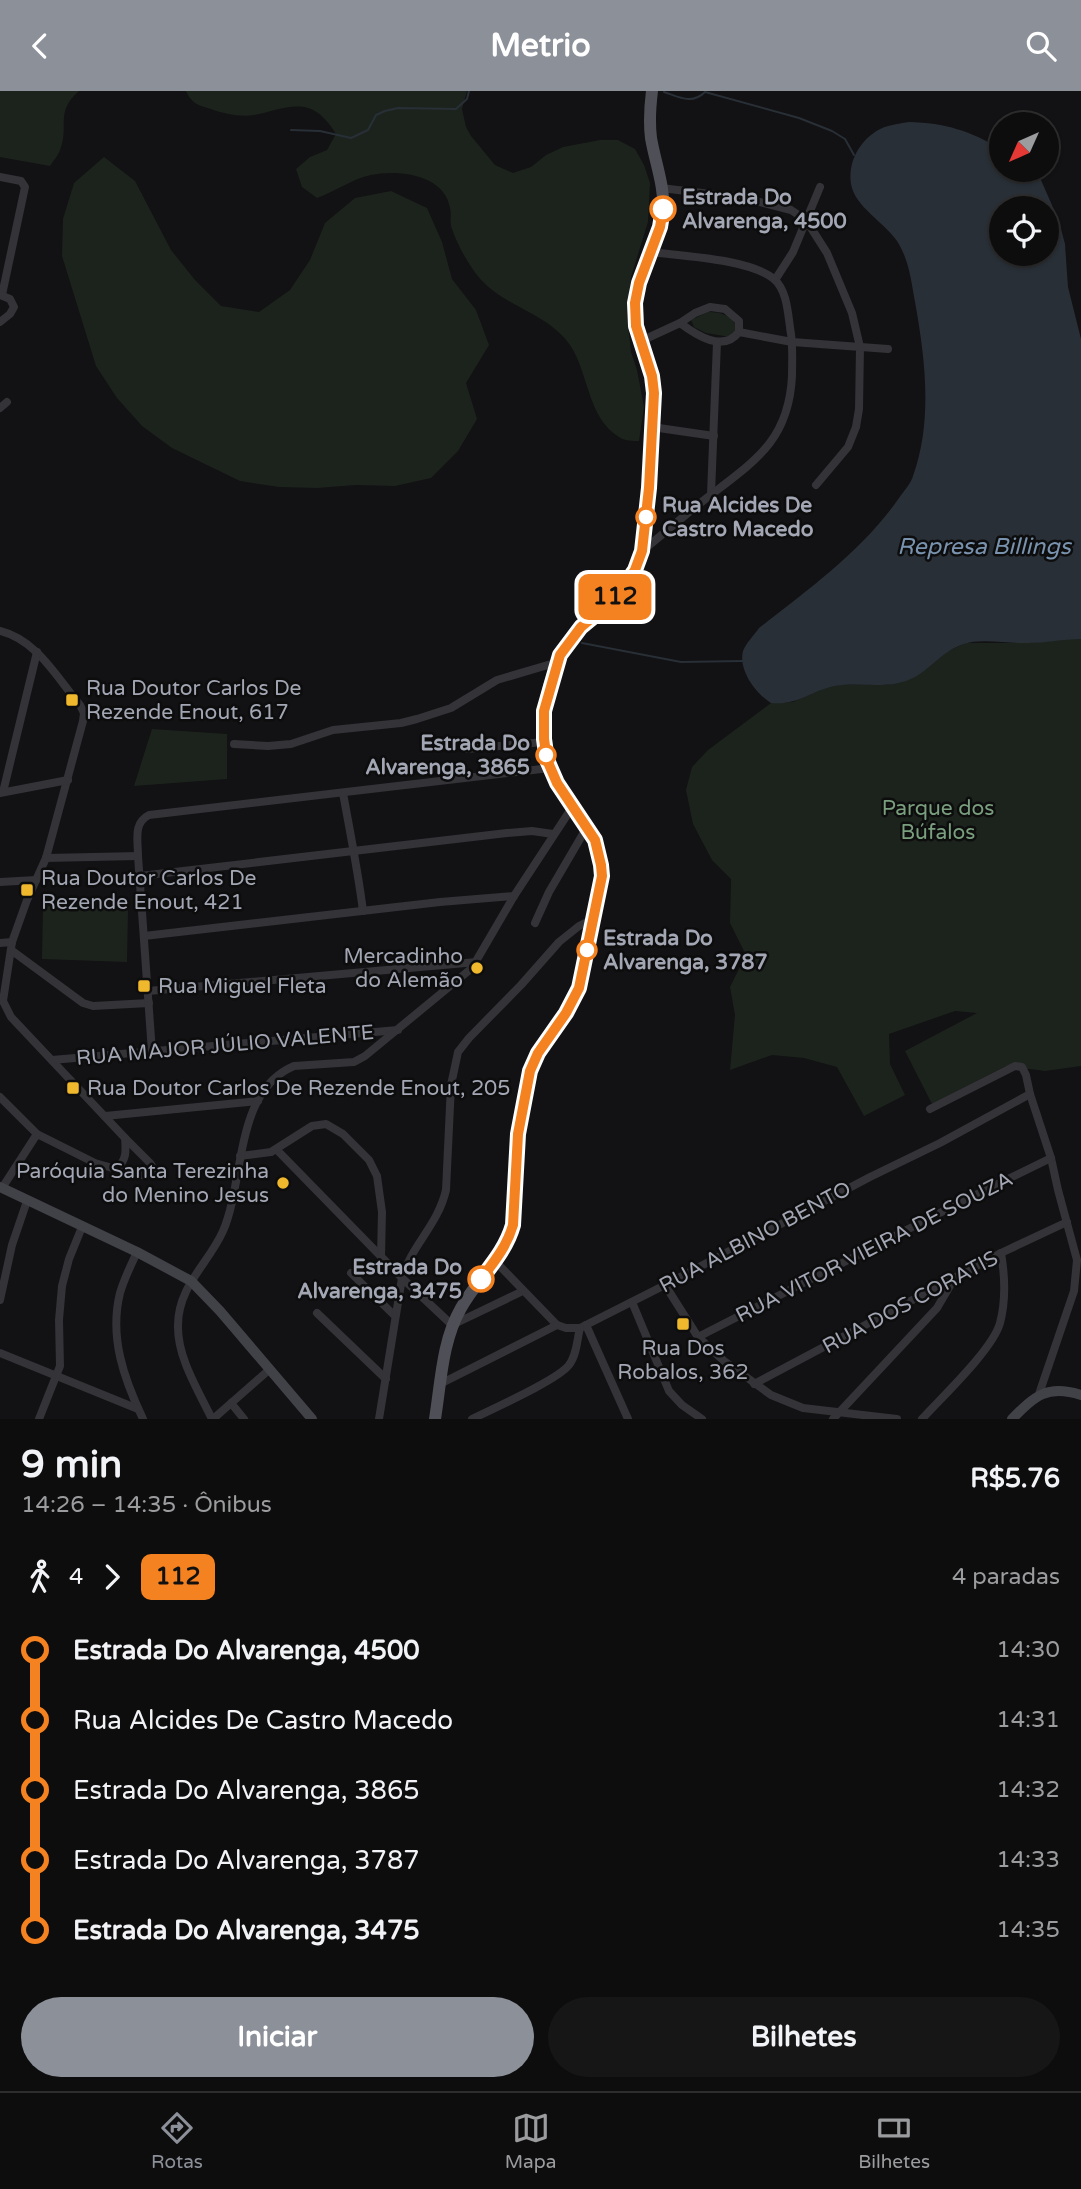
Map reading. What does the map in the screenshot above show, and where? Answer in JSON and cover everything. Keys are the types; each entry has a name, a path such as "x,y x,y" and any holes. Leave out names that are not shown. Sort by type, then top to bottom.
{"main road":[{"path":"435,1419 447,1340 452,1325 470,1294 507,1242 513,1225 518,1134 534,1061 579,988 600,888 601,865 595,840 550,768 544,742 544,711 560,655 575,633 622,589 635,570 642,551 649,488 654,393 652,376 636,326 635,303 639,283 660,227 663,209 649,121 652,91"},
{"path":"1,1187 191,1281 214,1304 312,1419"},
{"path":"1012,1419 1040,1394 1062,1389 1081,1395"}],"street":[{"path":"0,177 23,183 23,199 1,295 10,299 14,307 0,323"},
{"path":"775,280 793,252 820,187"},
{"path":"661,188 744,198 791,211 806,220 827,253 852,313 860,347 859,409 856,427 848,447 816,485"},
{"path":"642,551 749,464 777,435 789,406 792,342 784,297 775,280 741,265 650,252"},
{"path":"640,341 703,310 716,307 731,313 740,324 735,338 717,342 702,337 680,323"},
{"path":"739,332 792,342 888,349"},
{"path":"712,494 717,342"},
{"path":"652,427 713,436"},
{"path":"0,631 18,637 37,652 84,713 46,859 12,946 2,1001 11,1017 156,1172 147,1177 95,1163 37,1134 0,1097"},
{"path":"37,652 2,793 68,781"},
{"path":"234,744 290,744 333,730 417,719 451,708 497,680 558,662"},
{"path":"467,749 544,742"},
{"path":"152,1052 138,856 139,823 149,815 550,768"},
{"path":"343,793 363,911"},
{"path":"270,1369 212,1419 188,1368 178,1338 180,1307 191,1281 216,1246 225,1227 232,1205 243,1140 258,1101 272,1082 295,1066 354,1062 365,1056 463,976 477,962 514,896 573,806"},
{"path":"535,923 549,892 587,827"},
{"path":"140,876 523,831 553,834"},
{"path":"46,859 138,856"},
{"path":"0,882 36,880"},
{"path":"144,936 440,901 514,896"},
{"path":"379,1419 402,1278 442,1206 447,1174 451,1085 458,1052 468,1038 559,942 593,919"},
{"path":"0,943 12,946 83,1003 93,1006 149,1003"},
{"path":"148,991 477,962"},
{"name":"RUA MAJOR JÚLIO VALENTE","path":"52,1059 398,1030"},
{"path":"930,1109 1017,1066 1025,1071 1077,1260 1068,1311 1040,1394"},
{"name":"RUA ALBINO BENTO","path":"583,1326 1030,1094"},
{"path":"106,1116 258,1101"},
{"path":"240,1156 277,1150 312,1126 326,1124 343,1134 374,1167 380,1187 382,1212 381,1257"},
{"path":"1,1187 37,1134"},
{"path":"116,1168 125,1158 125,1138"},
{"path":"277,1150 381,1257 452,1325 523,1291"},
{"name":"RUA VITOR VIEIRA DE SOUZA","path":"698,1337 1051,1158"},
{"path":"0,1300 12,1245 26,1201"},
{"name":"RUA DOS CORATIS","path":"754,1384 1002,1253 1067,1222"},
{"path":"39,1419 57,1377 61,1360 59,1320 62,1286 82,1227"},
{"path":"136,1252 121,1290 117,1331 122,1367 143,1419"},
{"path":"922,1419 992,1341 1000,1324 1005,1291 1002,1253"},
{"path":"495,1261 556,1325 566,1328 583,1326"},
{"path":"351,1273 395,1316"},
{"path":"836,1416 937,1308 954,1279"},
{"path":"665,1285 698,1337 771,1395 803,1408 836,1416 897,1419"},
{"path":"632,1302 669,1391 681,1405 702,1419"},
{"path":"317,1313 386,1379"},
{"path":"440,1384 556,1325"},
{"path":"472,1419 568,1367 583,1326"},
{"path":"583,1326 628,1419"},
{"path":"0,1353 138,1409"},
{"path":"231,1403 244,1419"}],"green space":[{"path":"0,91 79,91 67,106 63,141 50,166 0,157"},
{"path":"186,91 467,91 462,109 471,136 495,165 513,173 531,167 546,155 563,147 600,140 618,140 635,149 650,183 648,222 631,277 627,315 631,352 644,407 639,441 621,438 608,428 594,406 576,356 560,334 499,295 477,275 466,259 451,226 446,197 430,181 407,174 382,173 357,179 317,198 302,187 296,169 310,157 327,150 336,134 321,115 308,108 295,107 254,115 232,115 199,105"},
{"path":"104,157 135,181 171,250 221,306 259,312 290,290 310,260 325,223 355,198 391,191 427,208 442,242 452,279 476,310 489,345 466,383 477,419 458,451 431,478 395,486 279,487 240,481 172,448 142,426 117,398 96,366 62,256 63,219 74,183"},
{"path":"708,312 726,316 738,329 730,337 706,333 694,327 691,320"},
{"name":"Parque dos Búfalos","path":"1081,639 1081,1066 1045,1071 1006,1066 932,1104 905,1051 977,1013 955,1011 889,1034 890,1064 905,1095 864,1116 837,1067 804,1058 772,1055 730,1070 735,1015 730,987 746,955 730,923 731,879 712,860 693,824 686,790 692,767 708,750 771,703 793,702 841,684 887,685 911,679 943,653 966,643 1030,643"},
{"path":"152,729 227,734 227,779 134,786"},
{"path":"43,906 128,909 127,962 42,959"}],"water":[{"name":"Represa Billings","path":"906,122 935,124 979,137 989,142 989,182 1042,182 1048,196 989,196 989,266 1059,266 1059,221 1065,244 1068,287 1081,339 1081,639 1035,643 971,642 949,651 918,675 902,682 832,686 791,702 771,703 754,688 746,673 742,658 746,645 759,628 834,568 869,535 909,484 919,455 925,411 924,367 909,270 897,241 858,200 850,175 859,148 879,129"}],"waterway":[{"path":"291,130 320,131 351,138 368,130 376,115 385,111 398,108 456,109 467,99 469,91"},
{"path":"664,92 690,99 705,92 799,118 845,139 854,155"},
{"path":"582,643 681,662 743,661"}],"bus line":[{"name":"112","path":"481,1279 510,1236 513,1225 518,1134 530,1071 545,1041 566,1013 579,988 602,876 595,840 552,775 544,742 544,711 560,655 581,627 610,603 622,589 635,570 642,551 649,488 654,393 652,376 636,326 635,303 639,283 660,227 663,209"}],"place":[{"name":"Estrada Do Alvarenga, 4500","path":"663,209"},
{"name":"Rua Alcides De Castro Macedo","path":"646,517"},
{"name":"Rua Doutor Carlos De Rezende Enout, 617","path":"72,700"},
{"name":"Estrada Do Alvarenga, 3865","path":"546,755"},
{"name":"Rua Doutor Carlos De Rezende Enout, 421","path":"27,890"},
{"name":"Estrada Do Alvarenga, 3787","path":"587,950"},
{"name":"Mercadinho do Alemão","path":"477,968"},
{"name":"Rua Miguel Fleta","path":"144,986"},
{"name":"Rua Doutor Carlos De Rezende Enout, 205","path":"73,1088"},
{"name":"Paróquia Santa Terezinha do Menino Jesus","path":"283,1183"},
{"name":"Estrada Do Alvarenga, 3475","path":"481,1279"},
{"name":"Rua Dos Robalos, 362","path":"683,1324"}]}
